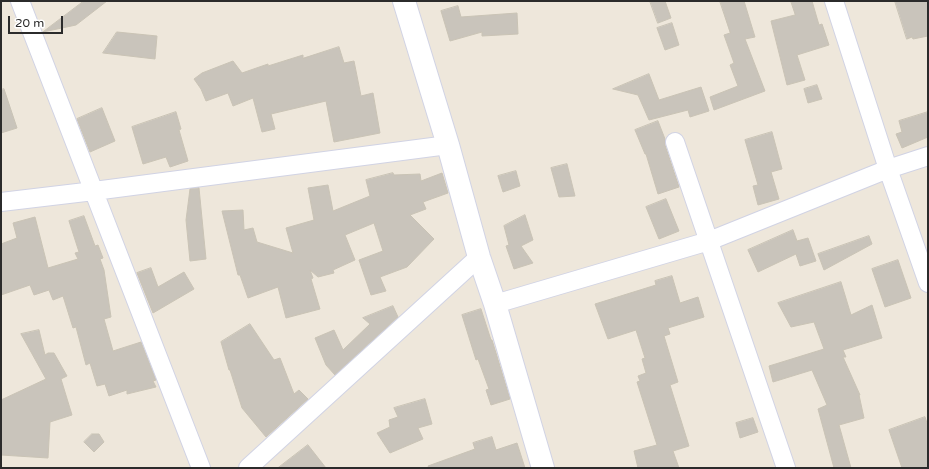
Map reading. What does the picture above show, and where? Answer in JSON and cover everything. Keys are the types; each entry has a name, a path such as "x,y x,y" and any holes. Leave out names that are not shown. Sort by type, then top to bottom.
{"main road":[{"path":"404,1 543,468"}],"street":[{"path":"20,1 201,468"},
{"path":"834,1 888,169 928,283"},
{"path":"675,142 786,468"},
{"path":"1,202 448,145"},
{"path":"495,304 709,241 888,169 928,156"},
{"path":"248,468 479,257"}],"building":[{"path":"84,1 107,1 76,25 43,32"},
{"path":"650,1 665,1 671,18 658,23"},
{"path":"720,1 744,1 755,37 745,39 765,91 714,110 710,97 738,86 730,65 734,63 724,35 730,33"},
{"path":"791,1 812,1 819,25 822,24 829,45 797,55 805,80 787,85 771,21 795,15"},
{"path":"895,1 928,1 928,36 913,39 912,37 907,39"},
{"path":"458,6 461,17 517,13 518,34 482,36 482,32 450,41 441,11"},
{"path":"672,23 679,45 665,50 657,28"},
{"path":"117,32 157,36 155,59 103,53"},
{"path":"339,47 344,63 354,61 361,96 373,93 380,133 334,142 326,101 271,114 275,129 262,132 253,98 233,106 228,93 206,101 201,89 194,79 202,73 233,61 242,73 268,64 268,66 303,55 303,58"},
{"path":"649,74 659,100 701,87 709,111 690,117 688,110 649,120 638,95 613,89"},
{"path":"817,85 822,99 808,103 804,89"},
{"path":"4,89 17,128 1,133 1,90"},
{"path":"102,108 115,141 90,152 77,119"},
{"path":"176,112 181,129 179,130 188,161 170,167 166,157 143,164 132,127"},
{"path":"928,112 928,137 902,148 896,134 902,132 899,121"},
{"path":"658,121 665,139 665,145 679,187 658,194 646,154 635,130"},
{"path":"772,132 782,169 771,172 779,199 758,205 753,186 758,185 745,140"},
{"path":"567,164 575,196 559,197 551,168"},
{"path":"516,171 520,186 503,192 498,176"},
{"path":"393,173 394,175 420,174 421,181 442,173 448,193 423,202 426,209 410,215 434,239 407,267 380,277 386,291 371,295 359,260 383,251 374,223 345,235 355,260 333,270 334,273 318,277 310,270 313,278 311,279 320,309 286,318 278,287 248,298 240,275 238,275 222,211 243,210 244,230 253,228 257,242 293,253 286,228 314,220 308,188 328,185 333,211 370,196 366,180"},
{"path":"199,188 206,259 190,261 186,220 190,189"},
{"path":"666,199 679,231 659,239 646,207"},
{"path":"525,215 533,240 521,246 533,263 514,269 506,246 509,245 504,226"},
{"path":"84,216 95,246 98,245 103,258 100,259 104,270 111,317 104,319 113,351 141,342 156,380 153,381 156,387 127,394 127,390 109,396 105,384 97,386 90,363 86,365 76,327 73,328 63,296 53,300 49,290 34,295 30,285 1,295 1,244 17,238 13,223 35,217 48,268 78,259 75,253 79,252 69,221"},
{"path":"793,230 797,241 808,238 816,261 800,266 796,254 758,272 748,250"},
{"path":"869,236 872,244 824,270 818,254"},
{"path":"898,260 911,298 885,307 872,269"},
{"path":"151,268 158,287 184,272 194,289 153,313 137,273"},
{"path":"672,276 680,303 698,297 704,317 668,328 670,334 664,336 678,382 670,385 689,446 673,451 679,468 638,468 634,451 657,445 637,382 640,381 638,376 646,373 642,359 645,358 636,330 608,339 595,304 656,285 655,281"},
{"path":"841,282 851,315 872,305 882,338 843,350 846,357 843,357 860,395 864,418 839,425 851,468 834,468 818,409 827,405 812,370 773,382 769,366 824,349 814,322 791,327 778,303"},
{"path":"393,306 398,317 335,375 326,365 315,338 334,330 343,350 370,324 363,318"},
{"path":"481,309 510,399 491,405 486,390 489,389 478,359 476,360 462,315"},
{"path":"250,324 274,360 280,358 294,394 299,390 308,399 266,437 242,408 221,342"},
{"path":"39,330 45,355 48,353 54,353 67,376 61,379 72,415 50,422 48,458 1,455 1,400 46,379 21,334"},
{"path":"425,399 432,424 418,428 423,439 390,453 377,433 390,427 389,420 398,417 394,408"},
{"path":"925,417 928,426 928,468 902,468 889,430"},
{"path":"753,418 758,432 740,438 736,423"},
{"path":"92,434 99,434 104,442 94,452 84,442"},
{"path":"492,437 496,450 517,443 525,468 429,468 428,466 475,449 473,443"},
{"path":"308,445 326,468 278,468"}]}
